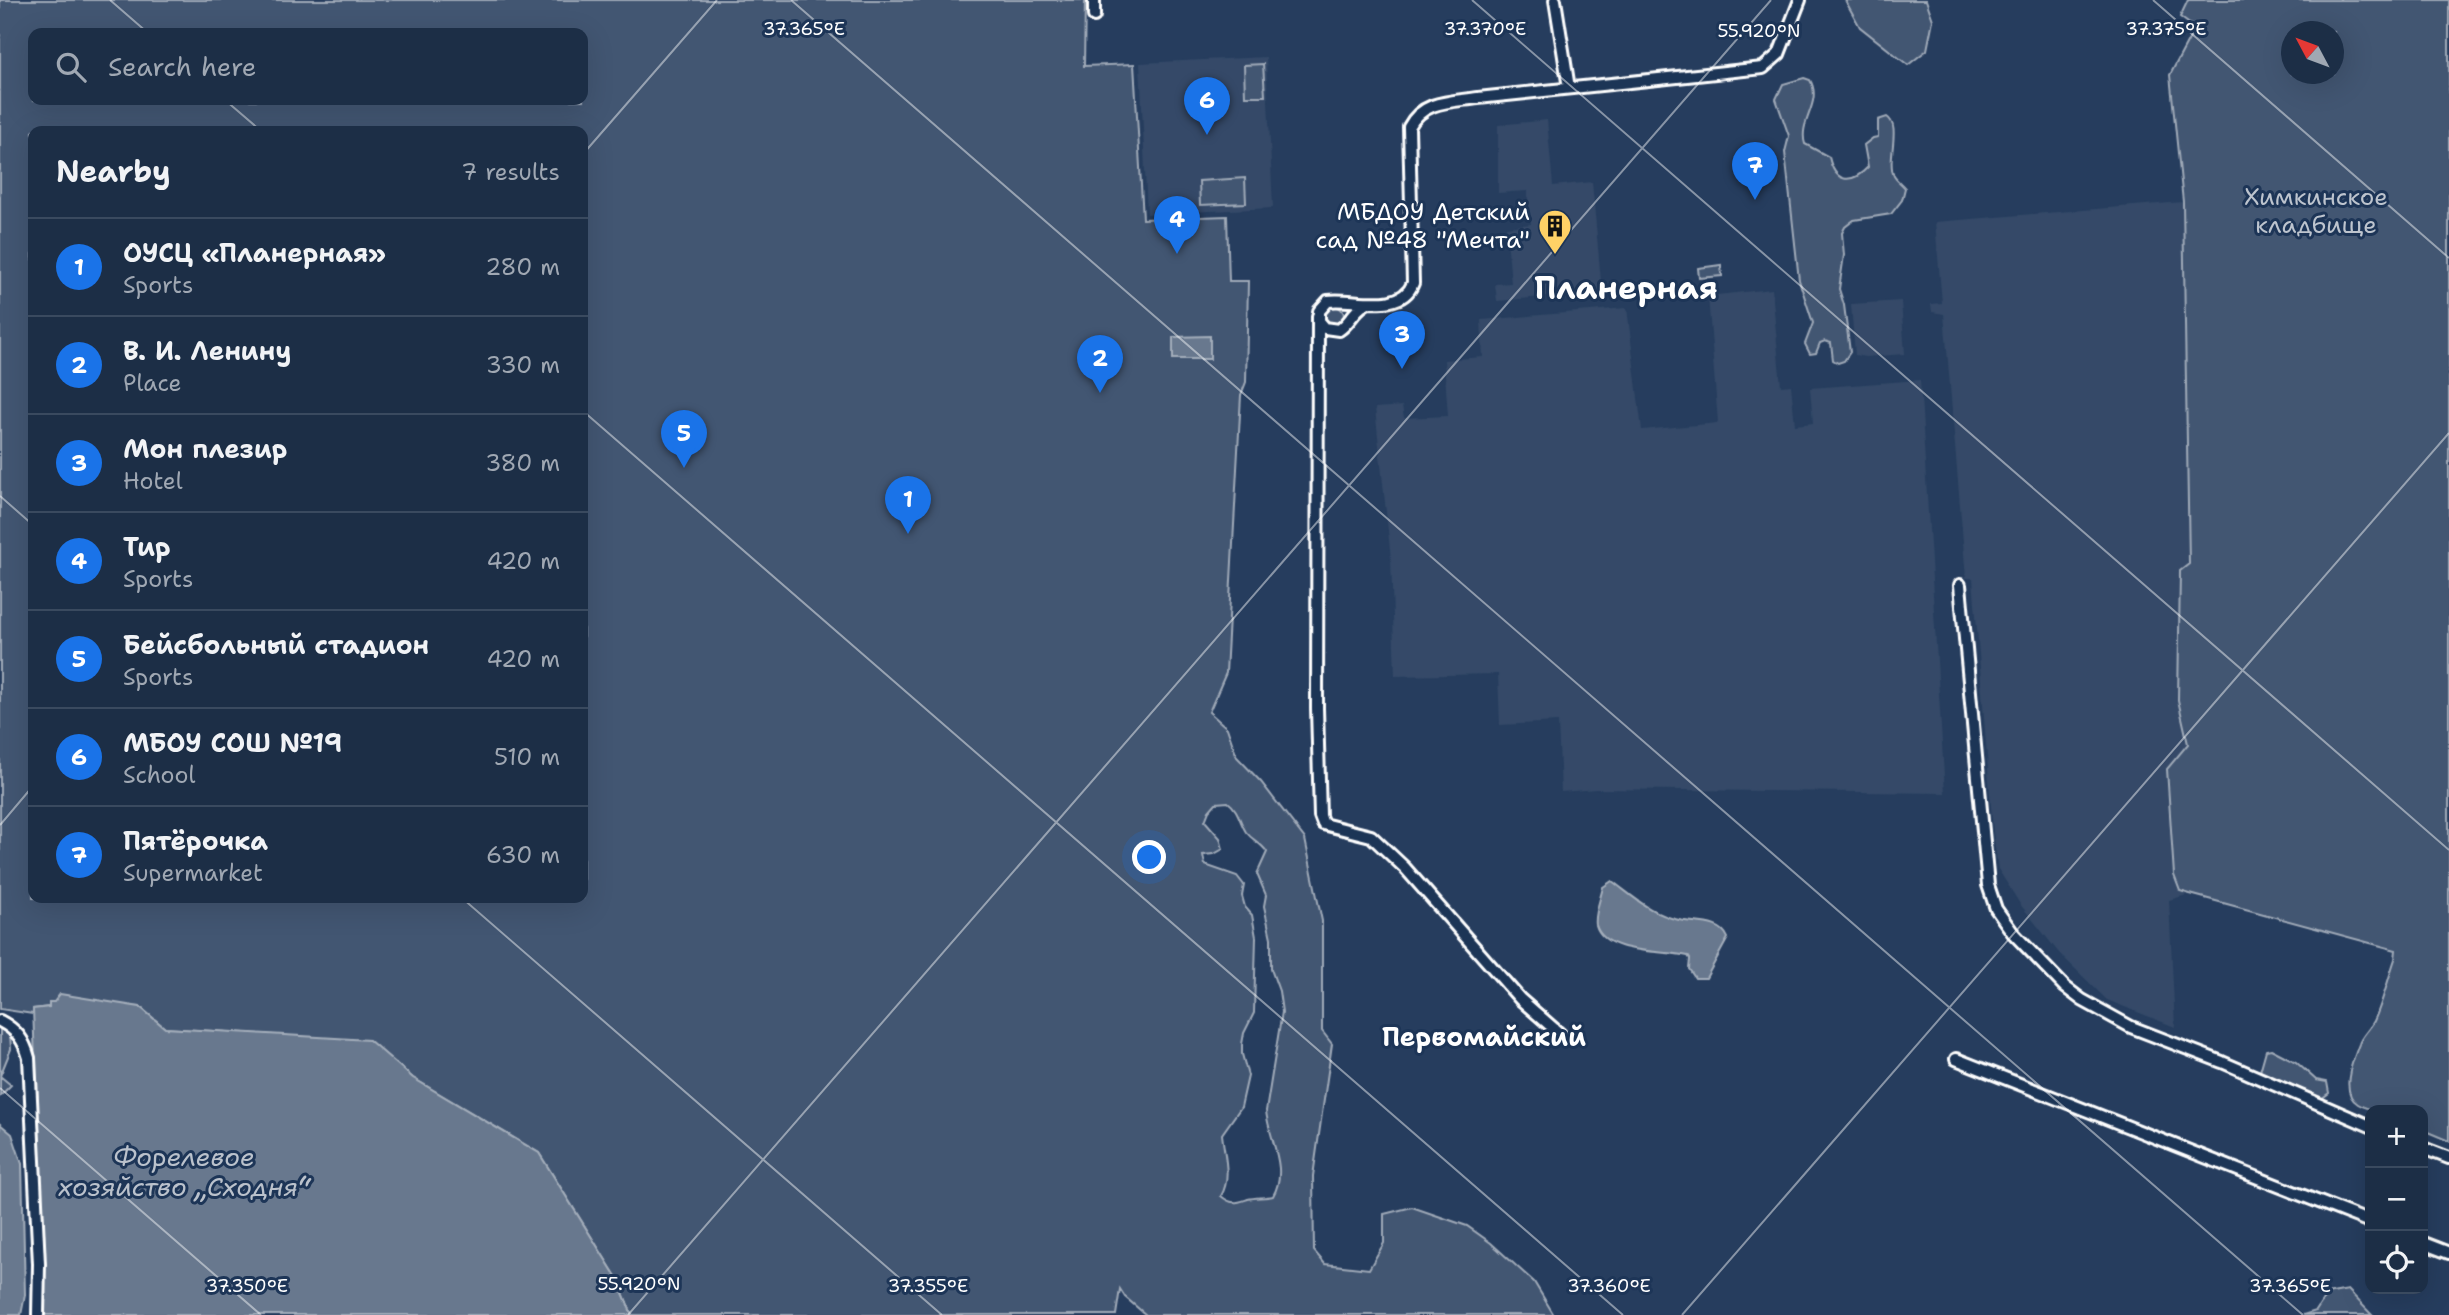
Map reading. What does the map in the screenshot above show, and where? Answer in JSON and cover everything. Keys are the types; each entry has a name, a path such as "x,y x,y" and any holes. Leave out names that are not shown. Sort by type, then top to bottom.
{"street":[{"path":"1094,0 1094,16"},
{"path":"1555,0 1569,88"},
{"path":"1560,1034 1520,999 1405,868 1371,836 1323,824 1320,816 1317,680 1318,316 1324,303 1338,300 1365,304 1406,296 1413,283 1409,127 1416,114 1432,106 1569,88 1763,68 1779,54 1800,0"},
{"path":"1338,300 1348,310 1348,319"},
{"path":"1317,342 1322,334 1329,330 1339,330 1357,309 1365,304"},
{"path":"1318,316 1321,325 1329,330"},
{"path":"1959,585 1988,885 1996,909 2013,933 2065,987 2106,1014 2131,1027 2222,1062 2365,1124"},
{"path":"0,1021 19,1033 26,1044 29,1058 39,1264 38,1315"},
{"path":"1956,1059 2365,1220"},
{"path":"2428,1150 2449,1158"},
{"path":"2428,1245 2449,1253"}],"shaded area":[{"path":"1266,57 1273,208 1147,214 1140,63"},
{"path":"1547,120 1553,186 1592,182 1602,292 1497,301 1495,284 1511,283 1506,227 1531,224 1527,191 1498,193 1498,125"},
{"path":"2183,202 2190,669 2190,894 2169,900 2175,1027 2107,1000 2059,953 2020,904 1998,869 1973,578 1966,578 1944,314 1932,312 1931,304 1942,303 1935,222"},
{"path":"1772,289 1781,386 1791,385 1795,425 1813,423 1810,388 1920,380 1945,793 1596,789 1561,792 1558,722 1500,725 1498,674 1395,676 1391,559 1375,408 1402,406 1404,418 1448,416 1444,360 1483,357 1481,320 1627,308 1642,430 1718,423 1708,296"},
{"path":"1901,301 1905,354 1865,357 1855,355 1851,304"}],"green space":[{"path":"0,0 1085,0 1084,66 1134,64 1143,219 1227,216 1229,281 1248,281 1246,382 1241,395 1226,673 1209,712 1227,728 1237,757 1261,782 1305,839 1322,921 1322,1031 1332,1044 1313,1176 1314,1251 1325,1264 1369,1269 1384,1243 1384,1214 1412,1207 1467,1226 1491,1243 1534,1282 1554,1315 1146,1315 1125,1297 1120,1289 1116,1315 632,1315 617,1278 539,1153 413,1078 369,1041 165,1028 140,1007 54,1002 49,1007 33,1009 33,1014 0,1009","holes":["1228,802 1237,812 1246,832 1267,852 1257,874 1266,895 1264,906 1271,938 1271,969 1279,991 1282,1012 1266,1111 1279,1164 1277,1185 1273,1196 1234,1202 1221,1196 1227,1174 1222,1134 1241,1107 1248,1076 1242,1044 1244,1033 1254,1013 1256,937 1252,915 1245,907 1242,896 1244,885 1237,876 1205,865 1203,855 1214,854 1223,849 1220,838 1205,821 1216,803"]},
{"path":"1845,0 1926,0 1933,20 1927,50 1908,65 1860,27"},
{"name":"Химкинское кладбище","path":"2188,0 2449,0 2449,1141 2428,1132 2428,1105 2365,1107 2352,1099 2349,1092 2349,1076 2354,1058 2360,1041 2377,1014 2396,950 2180,891 2174,875 2167,769 2188,744 2178,700 2180,571 2189,564 2183,202 2170,75 2195,28 2180,17"},
{"path":"1263,64 1265,96 1245,96 1244,65"},
{"path":"1804,78 1810,80 1814,96 1805,127 1805,144 1829,157 1835,172 1850,179 1868,167 1864,145 1878,137 1878,120 1887,117 1891,121 1894,135 1892,169 1895,178 1905,188 1902,200 1891,214 1854,220 1842,233 1844,255 1839,289 1844,305 1850,352 1844,361 1838,363 1833,360 1831,343 1820,343 1816,353 1810,354 1805,344 1813,323 1799,280 1785,152 1789,136 1776,99 1783,84"},
{"path":"1245,178 1246,203 1200,205 1199,181"},
{"path":"1721,265 1722,276 1699,278 1698,268"},
{"path":"1334,306 1341,309 1344,316 1341,323 1334,326 1327,323 1324,316 1327,309"},
{"path":"0,1029 10,1034 11,1049 0,1076"},
{"path":"2271,1049 2296,1062 2316,1080 2327,1082 2329,1093 2321,1099 2259,1075 2266,1050"},
{"path":"0,1076 11,1085 0,1096"},
{"path":"2348,1290 2372,1315 2303,1315 2316,1311 2327,1294"}],"water":[{"path":"1210,336 1210,359 1173,359 1173,337"},
{"path":"1612,881 1660,914 1714,925 1725,932 1728,938 1706,978 1695,978 1689,969 1688,956 1636,950 1610,942 1601,935 1596,925 1597,911 1603,887"},
{"name":"Форелевое хозяйство „Сходня“","path":"60,994 140,1007 165,1028 369,1040 413,1078 539,1153 617,1278 632,1315 45,1315 33,1009 49,1007 49,1002 54,1002"},
{"path":"0,1124 12,1134 22,1164 25,1295 21,1315 0,1315"}],"place":[{"name":"МБОУ СОШ №19","path":"1207,135"},
{"name":"Пятёрочка","path":"1755,200"},
{"name":"Тир","path":"1177,254"},
{"name":"МБДОУ Детский сад №48 \"Мечта\"","path":"1555,256"},
{"name":"Мон плезир","path":"1402,369"},
{"name":"В. И. Ленину","path":"1100,393"},
{"name":"Бейсбольный стадион","path":"684,468"},
{"name":"ОУСЦ «Планерная»","path":"908,534"}],"district":[{"name":"Планерная","path":"1626,288"},
{"name":"Первомайский","path":"1484,1037"}]}
